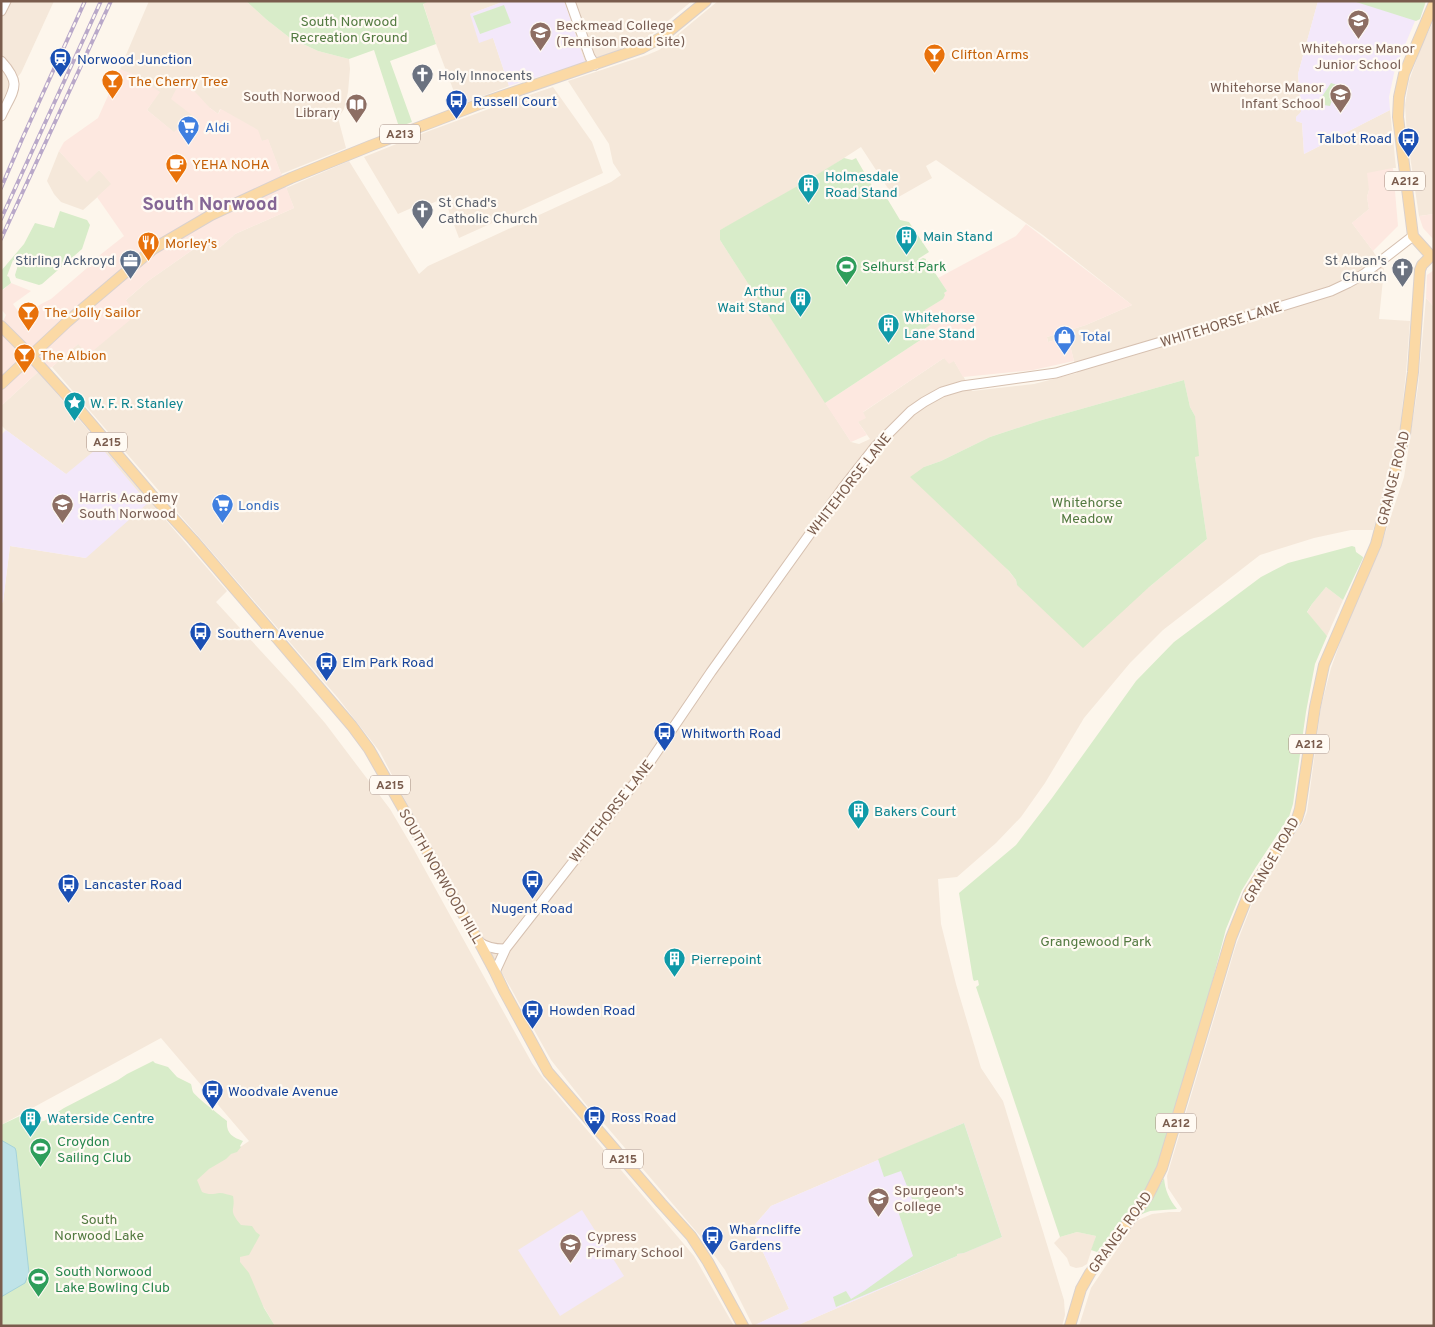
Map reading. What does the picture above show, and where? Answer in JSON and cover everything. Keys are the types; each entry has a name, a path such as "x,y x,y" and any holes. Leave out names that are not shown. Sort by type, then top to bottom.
{"main road":[{"path":"1,11 6,1"},
{"path":"570,1 590,57 595,65"},
{"name":"A213","path":"1,384 86,306 154,249 210,216 291,178 482,102 632,52 662,37 706,1"},
{"name":"A212","path":"1432,258 1413,236 1398,117 1399,97 1407,67 1434,2"},
{"path":"1,61 11,73 15,82 1,116"},
{"name":"WHITEHORSE LANE","path":"495,972 504,949 641,774 711,672 842,489 875,447 911,411 942,392 956,388 1056,373 1331,291 1364,274 1413,236"},
{"name":"GRANGE ROAD","path":"1070,1326 1081,1289 1090,1273 1148,1196 1162,1168 1231,938 1249,894 1299,814 1315,706 1324,665 1376,544 1390,496 1407,421 1413,372 1420,270 1422,265 1432,258"},
{"name":"A215","path":"1,326 31,356"},
{"name":"SOUTH NORWOOD HILL","path":"31,356 193,540 352,726 369,749 479,942 548,1072 691,1236 708,1262 743,1326"},
{"path":"479,942 485,947 504,949"}],"shaded area":[{"path":"1,1 54,1 21,73 10,85 1,103"},
{"path":"149,1 246,1 290,38 318,51 349,59 348,92 344,109 338,118 346,148 281,174 268,140 262,141 220,109 218,114 210,108 192,115 177,135 147,110 159,92 120,69"},
{"path":"429,1 505,1 470,14 493,38 509,86 459,105 423,3"},
{"name":"Beckmead College (Tennison Road Site)","path":"505,1 564,1 585,62 509,86 493,38 479,43 470,14"},
{"path":"564,1 692,1 646,39 585,62"},
{"path":"718,1 1318,1 1298,74 1301,112 1296,117 1296,121 1302,123 1304,154 1390,110 1396,168 1393,168 1369,190 1367,197 1369,209 1352,223 1384,269 1379,319 1410,321 1399,436 1385,493 1373,530 1351,530 1314,538 1260,555 1163,630 1130,663 1084,718 1045,783 1021,817 996,843 957,877 938,879 941,924 956,984 981,1068 1003,1101 1064,1300 1065,1315 1062,1326 796,1326 957,1256 957,1254 1002,1237 964,1123 771,1206 752,1228 789,1309 753,1326 725,1270 701,1237 588,1107 551,1060 380,752 338,698 52,367 79,343 88,355 125,301 148,281 208,239 217,250 235,234 294,208 286,188 349,161 419,274 428,266 611,182 621,175 613,163 609,144 568,81 659,50","holes":["861,147 895,199 932,178 926,166 936,160 1043,235 1132,305 1086,325 1047,337 1048,342 1064,338 1069,341 1077,373 1034,384 972,391 954,361 944,358 862,413 858,422 870,439 859,444 851,442 720,240 720,230 749,215","1184,380 1190,407 1195,416 1195,457 1207,539 1148,588 1017,585 1016,580 924,467 941,461 990,437 1042,420"]},
{"name":"Whitehorse Manor Junior School","path":"1318,1 1426,1 1420,19 1415,21 1395,69 1389,97 1390,110 1304,154 1302,123 1296,121 1296,117 1301,112 1298,74"},
{"path":"1434,20 1434,214 1419,216 1407,136 1405,105 1409,81 1421,47"},
{"path":"120,69 135,75 160,92 147,110 174,132 192,115 171,99 182,78 218,114 221,109 258,130 262,141 268,139 294,208 235,234 217,250 208,239 148,281 126,300 136,315 88,355 78,344 52,367 38,372 1,406 1,325 6,315 1,309 1,288 3,290 11,283 31,291 13,304 23,318 51,299 124,236 97,197 111,184 99,170 87,182 59,151 64,142 98,118"},
{"path":"553,87 592,142 603,173 459,238 444,198 428,205 427,201 398,214 364,157 429,131"},
{"path":"59,151 87,181 99,170 112,184 83,210 61,202 47,181"},
{"path":"1393,168 1398,226 1373,251 1352,223 1369,209 1367,173"},
{"path":"1434,214 1434,240 1423,228 1419,216"},
{"path":"1026,224 1132,305 1086,325 1047,337 1048,342 1067,339 1074,361 1033,370 963,377 954,361 949,364 944,358 863,412 866,418 858,422 867,435 851,442 825,403 928,335 924,328 924,310 943,299 944,293 947,291 938,278 1016,236"},
{"path":"1434,270 1434,307 1426,298 1427,275"},
{"path":"1426,298 1434,307 1434,1326 1079,1326 1091,1288 1136,1221 1152,1214 1180,1212 1182,1209 1168,1188 1167,1176 1236,945 1254,899 1273,865 1303,822 1307,812 1321,707 1331,668 1346,626 1380,549 1404,477 1418,387"},
{"path":"38,372 227,591 216,602 325,723 390,809 532,1063 694,1256 734,1326 275,1326 239,1265 187,1184 249,1141 161,1038 1,1125 1,604 3,602 10,546 86,558 66,474 1,425 1,406"},
{"name":"Harris Academy South Norwood","path":"6,430 66,474 100,446 148,503 86,558 10,546 3,602 1,604 1,435"},
{"path":"1326,587 1343,600 1327,636 1307,613"},
{"name":"Spurgeon's College","path":"964,1123 1002,1237 964,1253 957,1254 957,1256 796,1326 753,1326 789,1309 752,1228 771,1206"},
{"name":"Cypress Primary School","path":"582,1210 624,1276 560,1316 518,1250"},
{"path":"1077,1232 1096,1236 1087,1264 1076,1268 1070,1266 1067,1258 1054,1243 1060,1237"}],"green space":[{"name":"South Norwood Recreation Ground","path":"246,1 429,1 423,4 436,44 390,61 412,122 399,127 374,50 349,59 318,51 290,38"},
{"path":"1353,1 1426,1 1420,19 1416,21"},
{"path":"504,5 511,23 480,34 473,16"},
{"path":"1331,83 1337,85 1330,106 1317,104"},
{"name":"Selhurst Park","path":"844,158 852,160 856,158 876,193 882,190 900,220 909,222 929,252 918,259 926,259 921,264 927,261 947,291 944,293 943,299 925,310 933,323 924,329 928,335 825,403 720,240 720,230"},
{"path":"60,211 87,220 90,225 82,249 39,285 16,278 15,275 19,262 13,260 7,276 11,283 2,290 1,271 24,244 35,223 54,228"},
{"name":"Whitehorse Meadow","path":"1184,380 1190,407 1195,416 1199,456 1195,457 1207,539 1148,588 1083,648 1017,585 1016,580 1009,571 910,477 924,467 941,461 990,437 1042,420"},
{"name":"Grangewood Park","path":"1352,546 1355,547 1356,552 1363,558 1343,600 1326,587 1307,612 1327,636 1315,664 1293,804 1289,817 1242,890 1226,929 1171,1138 1137,1206 1097,1252 1091,1250 1096,1236 1077,1232 1060,1237 976,987 979,985 978,980 974,981 973,979 959,893 1016,845 1136,681 1174,642 1261,577 1288,563"},
{"name":"South Norwood Lake","path":"153,1061 168,1067 177,1077 191,1084 195,1094 227,1121 231,1134 243,1141 237,1152 209,1169 197,1180 202,1192 209,1194 222,1193 233,1196 234,1216 241,1225 252,1226 260,1235 249,1255 240,1257 240,1262 249,1273 264,1308 275,1326 1,1326 1,1125 20,1116 25,1123 44,1121 64,1108"},
{"path":"964,1123 1002,1237 964,1253 957,1254 957,1256 836,1307 833,1297 846,1291 851,1299 913,1256 898,1211 914,1204 901,1171 884,1177 878,1159"},
{"path":"1164,1178 1168,1194 1177,1209 1150,1211 1137,1216 1152,1198"}],"water":[{"name":"South Norwood Lake","path":"1,1140 15,1148 16,1151 29,1273 25,1283 1,1297"}],"railway":[{"path":"1,188 85,1"},
{"path":"1,219 101,1"},
{"path":"1,239 111,1"}],"place":[{"name":"Whitehorse Manor Junior School","path":"1358,39"},
{"name":"Beckmead College (Tennison Road Site)","path":"540,52"},
{"name":"Clifton Arms","path":"935,73"},
{"name":"Norwood Junction","path":"61,78"},
{"name":"Holy Innocents","path":"422,94"},
{"name":"The Cherry Tree","path":"112,100"},
{"name":"Whitehorse Manor Infant School","path":"1340,114"},
{"name":"Russell Court","path":"457,120"},
{"name":"South Norwood Library","path":"356,123"},
{"name":"Aldi","path":"189,146"},
{"name":"Talbot Road","path":"1408,157"},
{"name":"YEHA NOHA","path":"176,183"},
{"name":"Holmesdale Road Stand","path":"809,203"},
{"name":"St Chad's Catholic Church","path":"422,229"},
{"name":"Main Stand","path":"907,255"},
{"name":"Morley's","path":"149,262"},
{"name":"Stirling Ackroyd","path":"131,279"},
{"name":"Selhurst Park","path":"846,285"},
{"name":"St Alban's Church","path":"1403,287"},
{"name":"Arthur Wait Stand","path":"801,318"},
{"name":"The Jolly Sailor","path":"28,331"},
{"name":"Whitehorse Lane Stand","path":"888,344"},
{"name":"Total","path":"1064,355"},
{"name":"The Albion","path":"24,374"},
{"name":"W. F. R. Stanley","path":"74,422"},
{"name":"Harris Academy South Norwood","path":"63,524"},
{"name":"Londis","path":"222,524"},
{"name":"Southern Avenue","path":"201,652"},
{"name":"Elm Park Road","path":"326,681"},
{"name":"Whitworth Road","path":"665,752"},
{"name":"Bakers Court","path":"858,830"},
{"name":"Nugent Road","path":"532,899"},
{"name":"Lancaster Road","path":"68,903"},
{"name":"Pierrepoint","path":"675,978"},
{"name":"Howden Road","path":"533,1029"},
{"name":"Woodvale Avenue","path":"212,1110"},
{"name":"Ross Road","path":"595,1136"},
{"name":"Waterside Centre","path":"31,1137"},
{"name":"Croydon Sailing Club","path":"41,1168"},
{"name":"Spurgeon's College","path":"878,1217"},
{"name":"Wharncliffe Gardens","path":"713,1256"},
{"name":"Cypress Primary School","path":"571,1263"},
{"name":"South Norwood Lake Bowling Club","path":"39,1298"}],"district":[{"name":"South Norwood","path":"210,203"}]}
